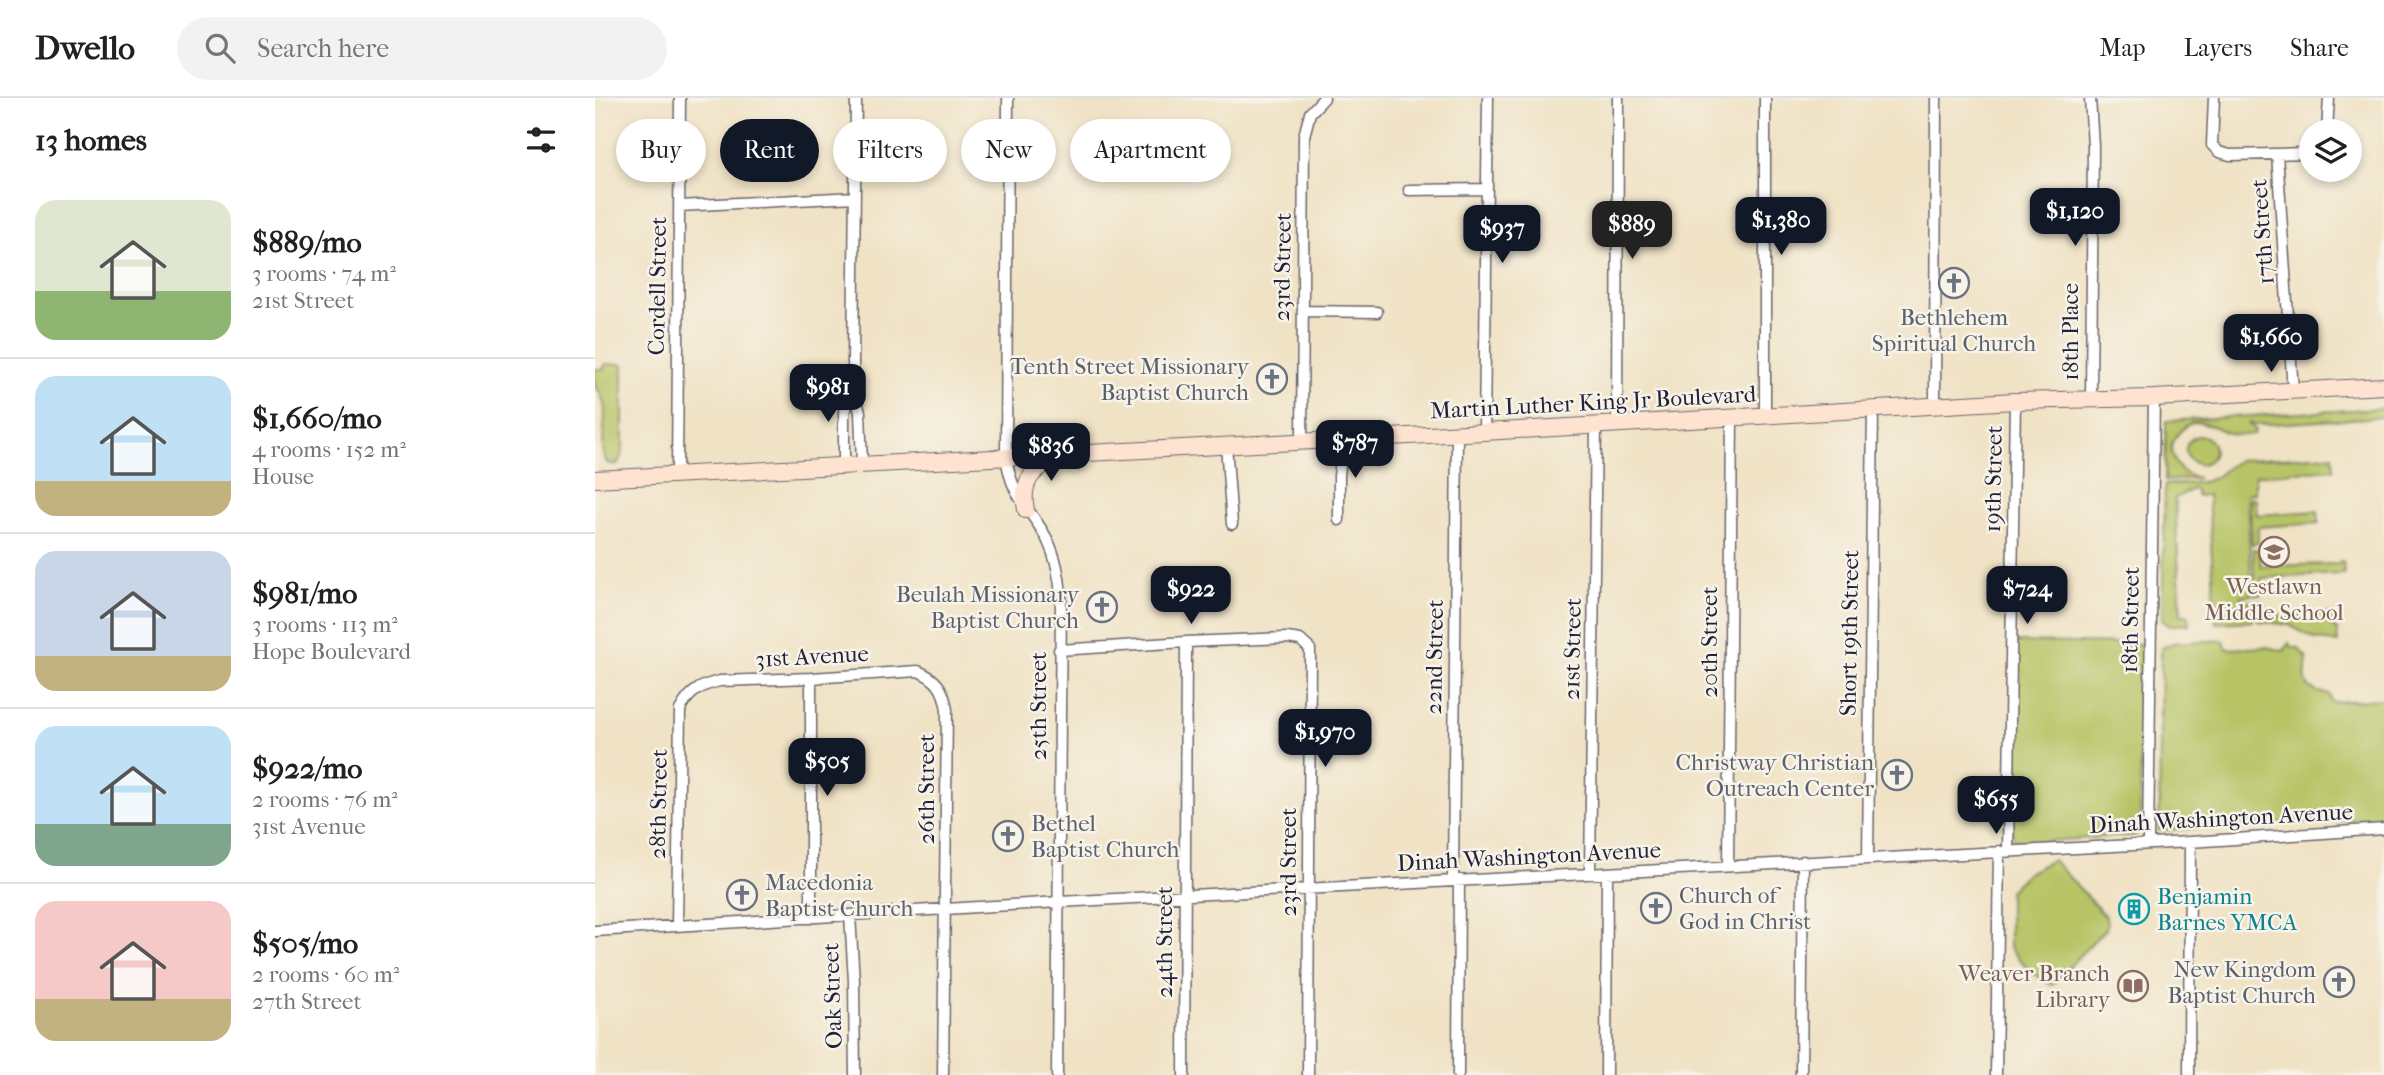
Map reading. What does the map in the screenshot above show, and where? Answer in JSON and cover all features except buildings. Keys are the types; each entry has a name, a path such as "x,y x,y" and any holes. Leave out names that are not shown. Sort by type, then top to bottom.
{"main road":[{"name":"Martin Luther King Jr Boulevard","path":"595,479 1595,426 1873,408 2384,386"},
{"path":"1026,510 1023,495 1030,477 1048,461 1066,453"}],"street":[{"name":"Cordell Street","path":"677,475 680,98"},
{"path":"856,98 854,391 860,412 862,464"},
{"name":"25th Street","path":"1008,98 1006,457 1010,480 1026,510 1047,539 1058,574 1061,598 1057,1075"},
{"path":"1485,432 1488,98"},
{"path":"1617,424 1618,98"},
{"path":"1765,98 1765,415"},
{"path":"1935,405 1936,98"},
{"name":"18th Place","path":"2090,98 2091,398"},
{"path":"2214,98 2212,145 2219,152 2230,155 2299,153"},
{"path":"2328,119 2329,98"},
{"name":"23rd Street","path":"1302,440 1304,136 1310,113 1323,99"},
{"name":"17th Street","path":"2277,154 2293,391"},
{"path":"1409,190 1487,189"},
{"path":"679,206 855,197"},
{"path":"1304,311 1377,312"},
{"path":"844,465 844,412 854,391"},
{"name":"18th Street","path":"2148,844 2154,398"},
{"name":"19th Street","path":"1996,1075 2015,401"},
{"name":"Short 19th Street","path":"1868,858 1873,408"},
{"name":"20th Street","path":"1728,866 1732,418"},
{"name":"21st Street","path":"1590,873 1595,426"},
{"name":"22nd Street","path":"1457,433 1458,1075"},
{"path":"1339,520 1339,476 1343,440"},
{"path":"1226,444 1233,524"},
{"name":"23rd Street","path":"1186,642 1287,638 1300,640 1310,649 1308,1075"},
{"path":"1059,650 1186,642"},
{"name":"24th Street","path":"1184,1075 1186,642"},
{"name":"31st Avenue","path":"696,689 720,681 918,671 930,676"},
{"name":"26th Street","path":"930,676 940,685 946,698 947,710 943,1075"},
{"path":"811,678 811,918"},
{"name":"28th Street","path":"677,926 680,710 686,697 696,689"},
{"name":"Dinah Washington Avenue","path":"595,932 1059,902 2190,842 2384,829"},
{"path":"2189,1075 2190,842"},
{"path":"1801,1075 1803,861"},
{"path":"1606,1075 1607,873"},
{"name":"Oak Street","path":"850,915 855,1075"}],"green space":[{"path":"605,364 623,364 623,452 617,465 607,463 604,454 604,404 595,387 595,369 604,369"},
{"path":"2384,408 2384,417 2254,425 2250,422 2249,425 2255,430 2254,434 2245,435 2232,434 2204,423 2191,423 2176,437 2172,452 2180,470 2198,478 2165,481 2166,421"},
{"path":"2200,436 2210,440 2214,450 2210,460 2200,464 2190,460 2186,450 2190,440"},
{"path":"2333,455 2334,469 2255,475 2255,493 2247,494 2252,595 2241,596 2241,602 2253,601 2253,621 2216,623 2208,495 2198,496 2193,489 2175,498 2181,615 2188,615 2190,621 2188,625 2186,623 2170,626 2162,620 2165,485 2206,481 2241,460"},
{"path":"2250,498 2256,499 2257,515 2318,511 2319,523 2258,527 2258,543 2252,544"},
{"path":"2253,549 2259,550 2261,566 2339,564 2343,561 2344,574 2262,578 2261,595 2255,595"},
{"path":"2257,601 2262,601 2264,617 2332,614 2332,627 2337,629 2338,643 2315,639 2289,625 2258,621"},
{"path":"2223,640 2227,649 2267,647 2284,651 2289,643 2291,647 2298,648 2307,658 2306,678 2309,687 2329,694 2331,702 2384,699 2384,818 2159,830 2161,648 2173,643"},
{"path":"2015,642 2142,644 2140,828 2135,835 2020,843 2013,838"},
{"path":"2053,860 2106,917 2107,927 2052,985 2033,974 2009,948 2009,891 2027,873"}],"place":[{"name":"Bethlehem Spiritual Church","path":"1954,283"},
{"name":"Tenth Street Missionary Baptist Church","path":"1272,379"},
{"name":"Westlawn Middle School","path":"2274,552"},
{"name":"Beulah Missionary Baptist Church","path":"1102,607"},
{"name":"Christway Christian Outreach Center","path":"1897,775"},
{"name":"Bethel Baptist Church","path":"1008,836"},
{"name":"Macedonia Baptist Church","path":"742,895"},
{"name":"Church of God in Christ","path":"1656,908"},
{"name":"Benjamin Barnes YMCA","path":"2134,909"},
{"name":"New Kingdom Baptist Church","path":"2339,982"},
{"name":"Weaver Branch Library","path":"2133,986"}]}
